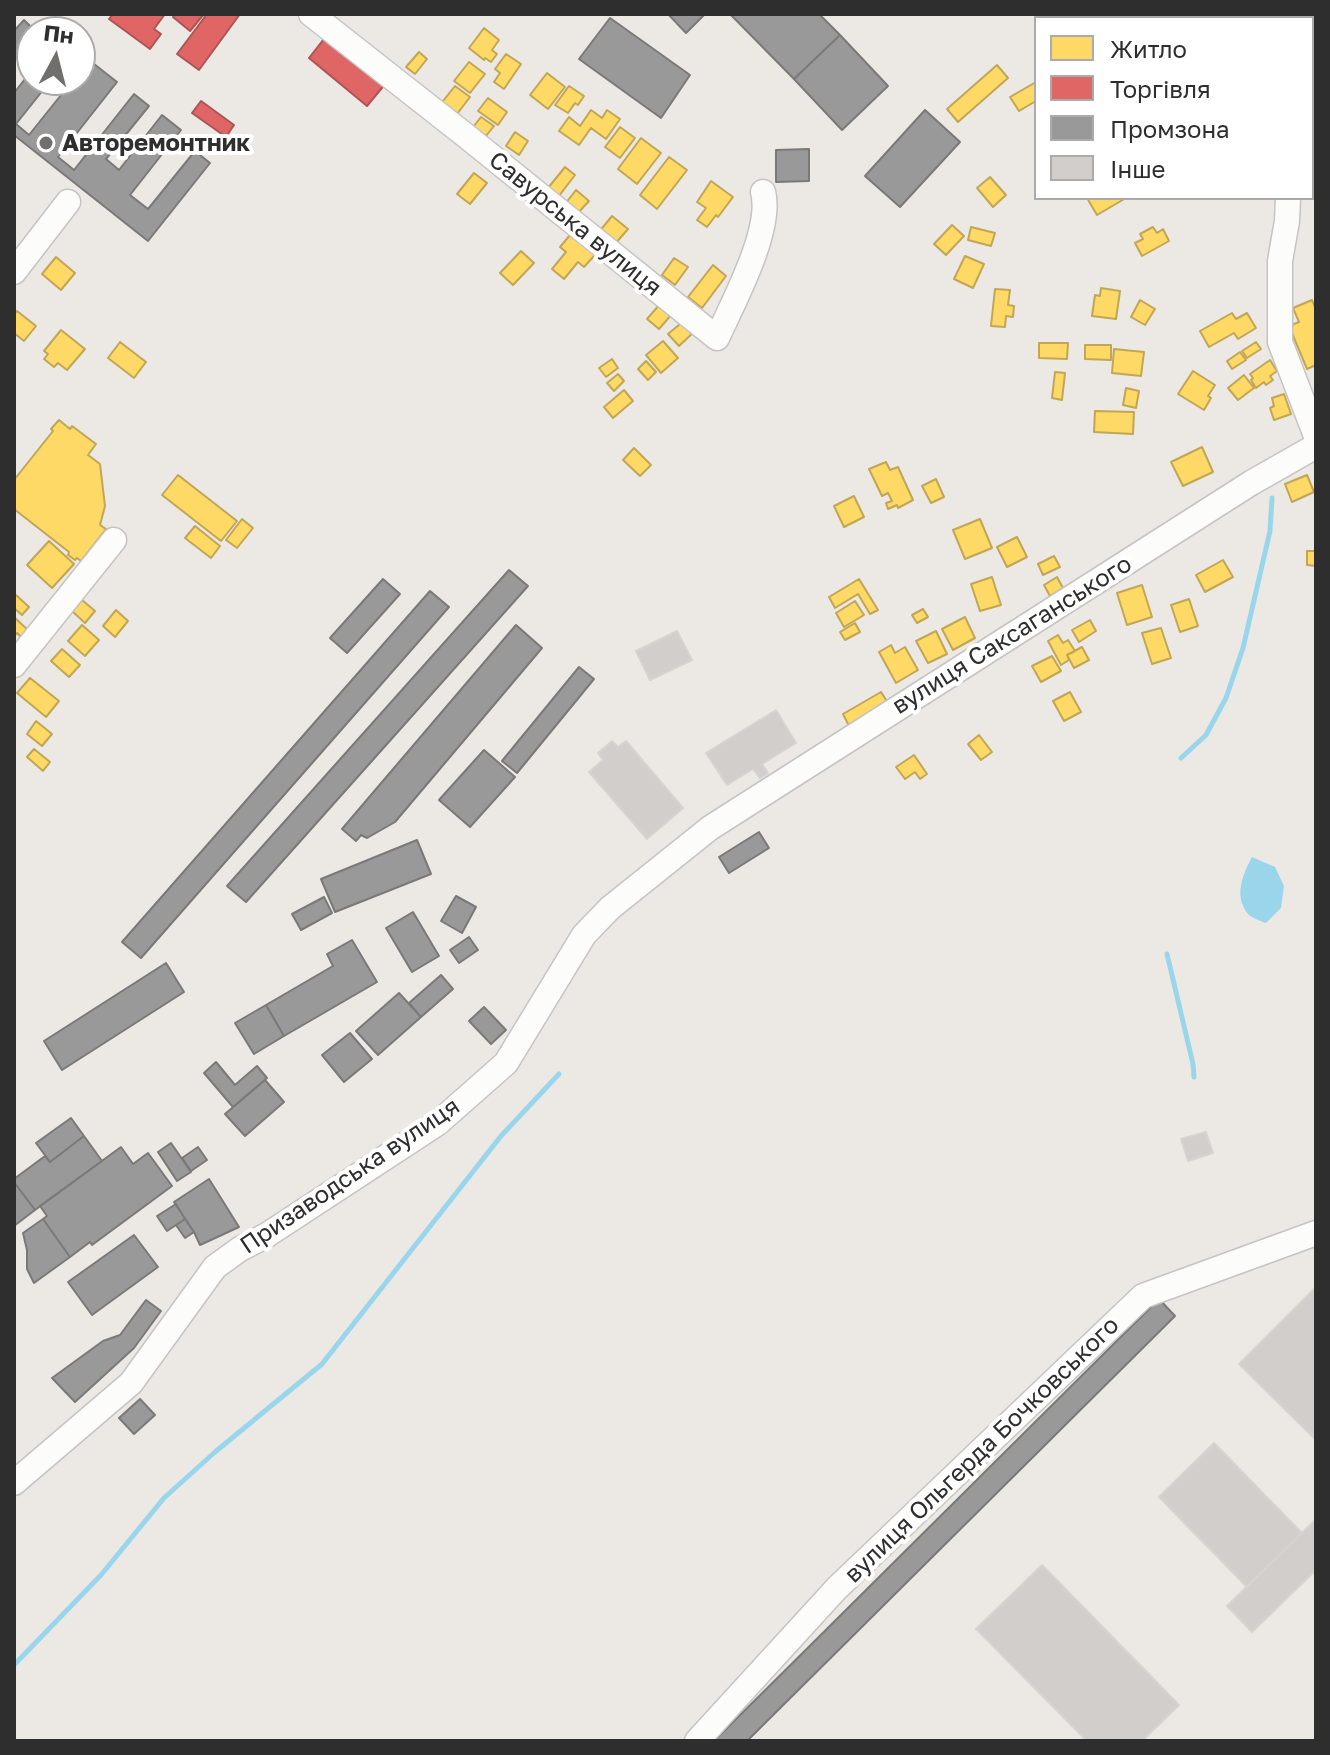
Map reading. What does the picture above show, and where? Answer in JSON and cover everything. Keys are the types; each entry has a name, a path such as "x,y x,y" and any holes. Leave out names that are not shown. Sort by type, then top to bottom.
{"street":[{"name":"Савурська вулиця","path":"311,14 717,338 750,266 765,214 763,192"},
{"path":"1288,200 1280,261 1280,342 1316,436"},
{"path":"14,272 68,202"},
{"name":"вулиця Саксаганського","path":"710,828 1251,483 1316,446"},
{"path":"14,665 114,540"},
{"name":"Призаводська вулиця","path":"14,1483 131,1383 215,1267 438,1123 506,1063 584,935 610,908 710,828"},
{"name":"вулиця Ольгерда Бочковського","path":"697,1741 837,1588 1143,1296 1316,1233"}],"water":[{"path":"1252,857 1275,867 1284,886 1281,908 1266,923 1248,914 1241,900 1243,878"}],"building: Житло":[{"path":"1063,14 1086,14 1084,16 1061,16"},
{"path":"1126,14 1166,16 1128,16"},
{"path":"1207,14 1242,14 1238,16"},
{"path":"484,28 499,40 492,50 497,54 491,62 469,48"},
{"path":"419,52 427,59 415,74 406,67"},
{"path":"506,54 521,64 504,89 494,82 500,73 495,69"},
{"path":"469,62 485,74 470,93 454,81"},
{"path":"997,65 1008,78 958,122 947,109"},
{"path":"547,73 565,87 548,109 530,95"},
{"path":"1034,83 1034,102 1019,111 1010,97"},
{"path":"455,86 470,97 454,118 439,106"},
{"path":"569,86 584,96 568,113 555,105"},
{"path":"488,98 507,112 498,125 478,111"},
{"path":"591,110 602,118 607,110 620,119 606,139 591,128 579,145 559,131 569,117 580,126"},
{"path":"481,117 494,126 486,136 473,127"},
{"path":"620,127 635,138 620,158 605,147"},
{"path":"515,132 528,141 519,155 506,146"},
{"path":"641,138 661,153 637,184 618,169"},
{"path":"669,157 687,170 657,209 640,195"},
{"path":"565,167 575,175 559,196 548,188"},
{"path":"474,173 487,183 470,204 457,194"},
{"path":"990,177 1006,195 993,207 977,188"},
{"path":"711,181 733,197 707,227 697,220 706,208 697,202"},
{"path":"576,190 589,201 577,214 565,204"},
{"path":"1088,200 1123,200 1097,215"},
{"path":"612,216 628,229 615,244 599,232"},
{"path":"952,225 964,236 946,255 934,244"},
{"path":"971,227 995,233 991,246 968,240"},
{"path":"1153,227 1157,233 1163,229 1169,241 1142,256 1135,243 1143,239 1140,234"},
{"path":"570,235 595,255 584,267 578,262 564,279 552,269 566,252 560,247"},
{"path":"521,251 534,263 513,285 500,273"},
{"path":"965,256 984,264 973,288 954,279"},
{"path":"56,257 75,273 61,290 42,274"},
{"path":"674,258 688,267 675,285 662,275"},
{"path":"713,265 726,276 702,308 688,297"},
{"path":"1101,288 1120,291 1116,319 1092,316 1095,295 1100,296"},
{"path":"995,289 1010,290 1008,305 1014,306 1013,317 1006,316 1005,327 991,326"},
{"path":"1140,300 1155,309 1145,325 1131,317"},
{"path":"1312,300 1316,310 1316,365 1307,369 1289,326 1299,322 1293,308"},
{"path":"660,304 672,314 659,329 647,319"},
{"path":"17,311 36,326 24,341 14,333 14,314"},
{"path":"1232,313 1236,319 1247,313 1256,328 1238,339 1234,333 1209,347 1200,331"},
{"path":"686,319 696,330 679,346 668,334"},
{"path":"61,330 85,349 67,370 58,363 54,367 44,359 48,354 44,351"},
{"path":"663,341 678,358 661,373 646,355"},
{"path":"120,342 146,362 134,378 108,358"},
{"path":"1256,342 1261,349 1247,358 1242,351"},
{"path":"1039,343 1068,343 1067,359 1039,358"},
{"path":"1085,345 1111,345 1111,360 1085,359"},
{"path":"1114,349 1144,352 1141,376 1112,373"},
{"path":"1240,352 1246,360 1232,369 1227,361"},
{"path":"612,359 618,368 606,377 599,368"},
{"path":"1270,360 1277,371 1270,376 1273,380 1256,388 1250,374"},
{"path":"646,361 656,372 648,380 638,369"},
{"path":"1193,371 1215,385 1204,410 1178,394"},
{"path":"1055,372 1065,373 1062,400 1052,398"},
{"path":"618,374 624,381 614,391 607,383"},
{"path":"1244,375 1254,388 1238,400 1228,388"},
{"path":"1126,388 1139,391 1136,408 1123,405"},
{"path":"624,390 633,401 613,418 604,407"},
{"path":"1284,394 1291,414 1274,420 1270,408 1274,406 1272,398"},
{"path":"1095,411 1134,412 1133,434 1094,432"},
{"path":"59,420 96,444 88,455 100,464 105,506 100,525 106,529 81,561 68,555 69,552 14,509 14,480"},
{"path":"1202,447 1213,472 1183,486 1171,462"},
{"path":"634,448 651,465 640,476 623,460"},
{"path":"886,462 890,470 898,467 913,500 898,508 897,505 888,509 886,503 892,501 888,493 882,496 869,469"},
{"path":"178,475 237,521 221,541 162,495"},
{"path":"1307,475 1314,492 1292,502 1285,484"},
{"path":"936,479 944,497 931,503 922,486"},
{"path":"854,496 864,517 844,527 834,506"},
{"path":"242,519 253,528 237,548 226,540"},
{"path":"980,519 992,548 965,559 953,530"},
{"path":"195,526 220,546 211,558 185,538"},
{"path":"1017,537 1027,557 1007,567 997,547"},
{"path":"49,541 74,564 52,588 27,565"},
{"path":"1307,551 1316,551 1316,566 1307,565"},
{"path":"1054,556 1060,567 1043,575 1038,564"},
{"path":"1223,560 1233,577 1205,592 1196,575"},
{"path":"992,577 1001,605 980,611 971,584"},
{"path":"1057,577 1063,588 1050,596 1044,585"},
{"path":"859,579 878,610 870,614 858,594 835,608 829,597"},
{"path":"1142,585 1152,617 1127,625 1117,593"},
{"path":"16,595 29,607 22,615 14,608"},
{"path":"1189,599 1198,626 1180,632 1171,605"},
{"path":"82,600 95,611 85,623 72,611"},
{"path":"855,601 864,615 844,627 836,613"},
{"path":"923,609 928,617 917,623 912,615"},
{"path":"116,610 128,621 115,637 103,626"},
{"path":"14,617 29,631 22,638 17,633 14,636"},
{"path":"965,617 975,638 953,650 942,629"},
{"path":"1090,620 1096,631 1079,642 1072,630"},
{"path":"855,623 860,632 845,640 840,632"},
{"path":"82,625 99,640 85,656 68,641"},
{"path":"1161,628 1171,658 1152,664 1142,633"},
{"path":"936,631 947,654 928,663 916,641"},
{"path":"1058,635 1063,643 1068,640 1075,651 1067,655 1069,660 1061,665 1048,641"},
{"path":"891,645 895,653 905,647 918,670 896,683 879,652"},
{"path":"1082,647 1089,660 1074,668 1067,655"},
{"path":"62,649 80,665 69,677 51,661"},
{"path":"1052,656 1061,671 1041,682 1032,666"},
{"path":"30,678 59,701 46,717 17,693"},
{"path":"881,692 888,703 849,726 843,714"},
{"path":"1070,692 1081,712 1064,721 1053,701"},
{"path":"36,721 52,734 42,746 27,734"},
{"path":"979,735 992,752 981,760 968,744"},
{"path":"34,749 50,762 43,771 27,757"},
{"path":"914,755 927,774 920,779 915,772 905,779 896,767"}],"building: Торгівля":[{"path":"113,14 165,14 154,29 161,34 150,49 109,19"},
{"path":"175,14 204,14 190,31 173,17"},
{"path":"207,14 240,14 199,70 177,54"},
{"path":"327,35 386,83 367,106 309,58"},
{"path":"201,101 234,125 226,137 192,113"}],"building: Промзона":[{"path":"668,14 705,14 686,33"},
{"path":"730,14 819,14 840,35 794,79"},
{"path":"610,18 690,75 661,118 579,59"},
{"path":"16,29 14,61 14,31"},
{"path":"840,35 888,86 842,130 794,79"},
{"name":"Авторемонтник","path":"96,66 117,82 58,157 74,170 134,94 149,106 106,159 119,170 162,115 181,130 130,195 148,209 195,151 210,163 148,241 14,135 16,90 16,96 38,96 16,124 29,135 60,96 96,96"},
{"path":"925,110 960,142 900,207 865,176"},
{"path":"809,149 809,181 776,182 776,150"},
{"path":"509,570 528,586 246,902 227,886"},
{"path":"383,579 400,594 347,653 330,638"},
{"path":"430,591 449,607 141,958 122,942"},
{"path":"516,625 542,648 395,822 367,838 361,835 356,841 342,829"},
{"path":"579,667 594,679 517,773 502,761"},
{"path":"484,750 515,777 470,827 439,800"},
{"path":"759,832 769,848 729,873 719,857"},
{"path":"417,840 431,874 335,912 321,879"},
{"path":"456,896 476,907 462,933 441,921"},
{"path":"324,897 332,913 301,930 292,914"},
{"path":"413,912 439,956 412,972 386,928"},
{"path":"469,937 478,950 459,963 450,950"},
{"path":"352,940 377,982 284,1036 266,1005 333,966 327,954"},
{"path":"166,963 184,992 62,1070 44,1041"},
{"path":"441,975 453,989 421,1017 409,1003"},
{"path":"399,993 421,1017 378,1055 356,1031"},
{"path":"266,1005 284,1036 254,1054 235,1023"},
{"path":"484,1007 506,1030 491,1044 469,1021"},
{"path":"350,1033 372,1059 344,1082 322,1055"},
{"path":"216,1062 235,1085 257,1066 267,1078 233,1107 204,1073"},
{"path":"265,1080 284,1102 245,1136 225,1114"},
{"path":"71,1118 84,1136 50,1162 36,1143"},
{"path":"84,1136 102,1161 35,1210 14,1179 45,1156 50,1162"},
{"path":"171,1143 191,1172 177,1181 158,1152"},
{"path":"121,1147 133,1164 148,1153 172,1186 92,1245 90,1242 70,1257 43,1219 47,1216 40,1206"},
{"path":"198,1147 207,1160 191,1171 182,1158"},
{"path":"209,1179 239,1227 200,1245 174,1202"},
{"path":"14,1182 35,1210 14,1226"},
{"path":"176,1204 185,1219 167,1231 157,1216"},
{"path":"43,1219 70,1257 34,1283 27,1269 23,1233"},
{"path":"185,1219 194,1232 185,1238 176,1225"},
{"path":"134,1235 158,1267 92,1315 68,1282"},
{"path":"1159,1299 1175,1316 747,1741 714,1741"},
{"path":"146,1300 161,1311 134,1348 75,1402 52,1378 103,1341 120,1335"},
{"path":"140,1399 155,1415 134,1434 119,1418"}],"building: Інше":[{"path":"677,631 692,660 650,680 636,651"},
{"path":"776,710 796,743 762,764 768,773 760,778 753,769 727,785 706,753"},
{"path":"612,741 618,747 626,741 683,808 647,839 589,772 603,760 598,753"},
{"path":"1206,1132 1213,1153 1188,1161 1181,1139"},
{"path":"1316,1287 1316,1440 1239,1364"},
{"path":"1214,1443 1302,1533 1247,1587 1159,1497"},
{"path":"1316,1519 1316,1570 1252,1632 1227,1606"},
{"path":"1042,1565 1179,1705 1142,1741 1087,1741 976,1629"}],"waterway":[{"path":"1181,758 1206,735 1226,698 1243,648 1270,531 1272,498"},
{"path":"1167,954 1194,1077"},
{"path":"14,1665 101,1575 164,1498 322,1364 501,1136 559,1074"}],"place":[{"name":"Авторемонтник","path":"46,143"}]}
